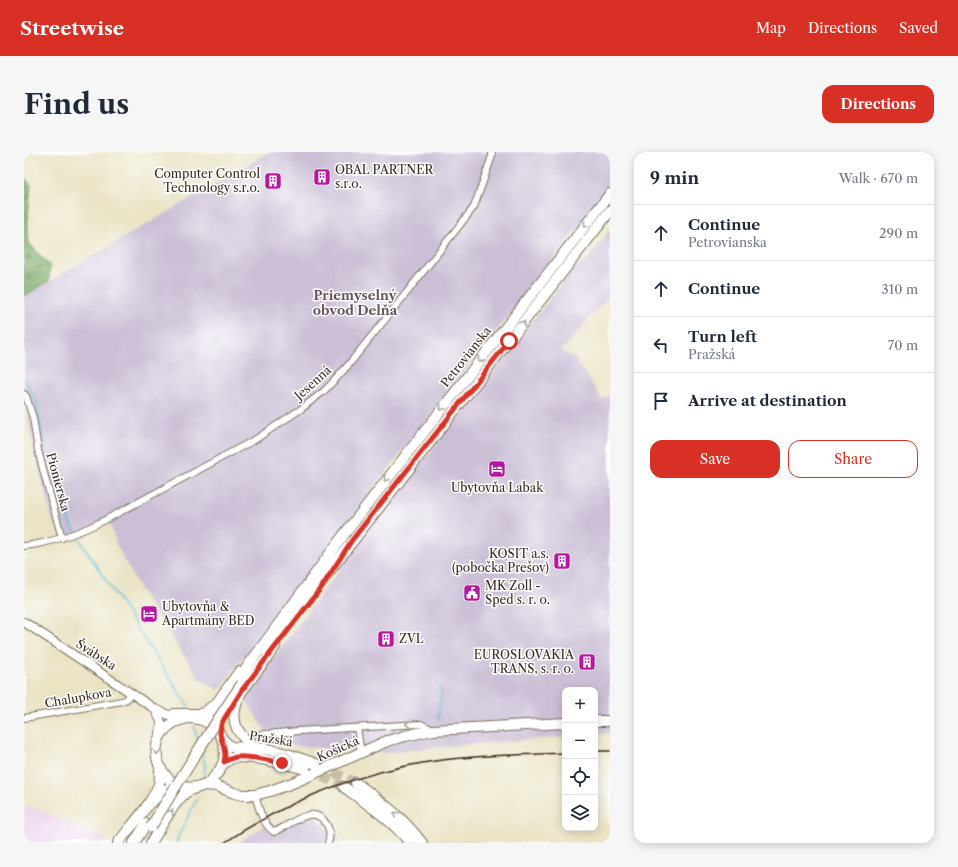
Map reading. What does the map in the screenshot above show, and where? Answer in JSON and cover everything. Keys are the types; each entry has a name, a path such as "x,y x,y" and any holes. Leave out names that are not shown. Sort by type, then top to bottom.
{"main road":[{"name":"Petrovianska","path":"347,538 610,194"},
{"name":"Petrovianska","path":"347,538 436,435 610,211"},
{"path":"140,843 148,826 213,716 241,685 347,538"},
{"path":"201,786 185,787 178,785 165,775 160,768 157,759 156,750 160,736 165,729 184,718 204,718 209,714 311,573 347,538"},
{"path":"230,791 225,785 222,777 225,755 221,725 241,685"},
{"path":"241,685 235,708 235,722 238,731 244,738 257,748"},
{"path":"197,719 211,725 222,737"},
{"path":"598,721 610,721"},
{"name":"Košická","path":"201,786 217,786 243,795 255,795 289,784 387,741 405,736 433,730 562,723"},
{"name":"Pražská","path":"222,737 231,747 257,748 287,754 316,764"},
{"name":"Pražská","path":"223,765 235,757 256,758 282,763 305,770"},
{"path":"151,843 183,795 188,790 201,786 218,774 223,765"},
{"path":"118,843 148,805 158,786 160,779 160,768"},
{"path":"356,783 399,816 422,843"},
{"path":"148,805 170,787 178,785"},
{"path":"344,787 377,809 410,843"},
{"path":"134,843 148,826"}],"street":[{"name":"Jesenná","path":"62,538 105,520 256,439 301,410 324,391 350,363 474,207 492,156 492,152"},
{"name":"Pionierska","path":"25,395 33,418 38,450 62,538"},
{"path":"24,546 62,538"},
{"name":"Švábska","path":"24,622 155,709 173,717 184,718"},
{"name":"Chalupkova","path":"24,718 122,701 127,699 131,693"},
{"path":"155,709 178,714 199,713 207,710 219,699"},
{"path":"155,709 161,722 160,736"},
{"name":"Košická","path":"257,735 421,724 433,730"},
{"path":"357,728 361,753"},
{"path":"255,795 263,818 270,829 274,832 282,829 297,819 311,814 324,821 328,828 328,843"}],"shaded area":[{"path":"270,152 610,152 610,187 404,449 252,645 219,690 200,679 140,590 117,546 109,520 63,539 52,518 37,463 30,432 26,397 24,395 24,296"},
{"path":"610,230 610,295 561,351 575,358 602,400 610,395 610,733 598,734 598,687 562,687 562,737 383,753 274,744 244,697 374,524 576,265 587,260"},
{"path":"24,806 31,807 109,839 106,843 24,843"},
{"path":"310,813 332,832 341,843 238,843 265,825 272,832"}],"green space":[{"path":"24,177 31,185 28,218 29,243 50,266 49,281 24,296"}],"waterway":[{"path":"24,380 30,389 37,407 43,445 50,475 61,504 75,532"},
{"path":"79,539 188,706"},
{"path":"438,720 441,699 440,686"},
{"path":"194,726 198,741"},
{"path":"202,752 205,766 204,777"},
{"path":"176,843 197,799"}],"tunnel":[{"path":"320,766 356,783"},
{"path":"308,771 344,787"}],"railway":[{"path":"598,751 610,751"},
{"path":"224,843 272,814 296,802 322,791 373,774 400,767 462,758 562,753"}],"place":[{"name":"OBAL PARTNER s.r.o.","path":"322,177"},
{"name":"Computer Control Technology s.r.o.","path":"273,181"},
{"name":"Ubytovňa Labak","path":"497,469"},
{"name":"KOSIT a.s. (pobočka Prešov)","path":"562,561"},
{"name":"MK Zoll - Sped s. r. o.","path":"472,593"},
{"name":"Ubytovňa & Apartmány BED","path":"149,614"},
{"name":"ZVL","path":"386,639"},
{"name":"EUROSLOVAKIA TRANS, s. r. o.","path":"587,662"}],"district":[{"name":"Priemyselný obvod Delňa","path":"355,302"}],"route":[{"path":"282,763 272,760 240,757 235,757 224,762 225,755 223,740 220,734 221,725 224,719 242,690 323,585 352,540 509,341"}]}
